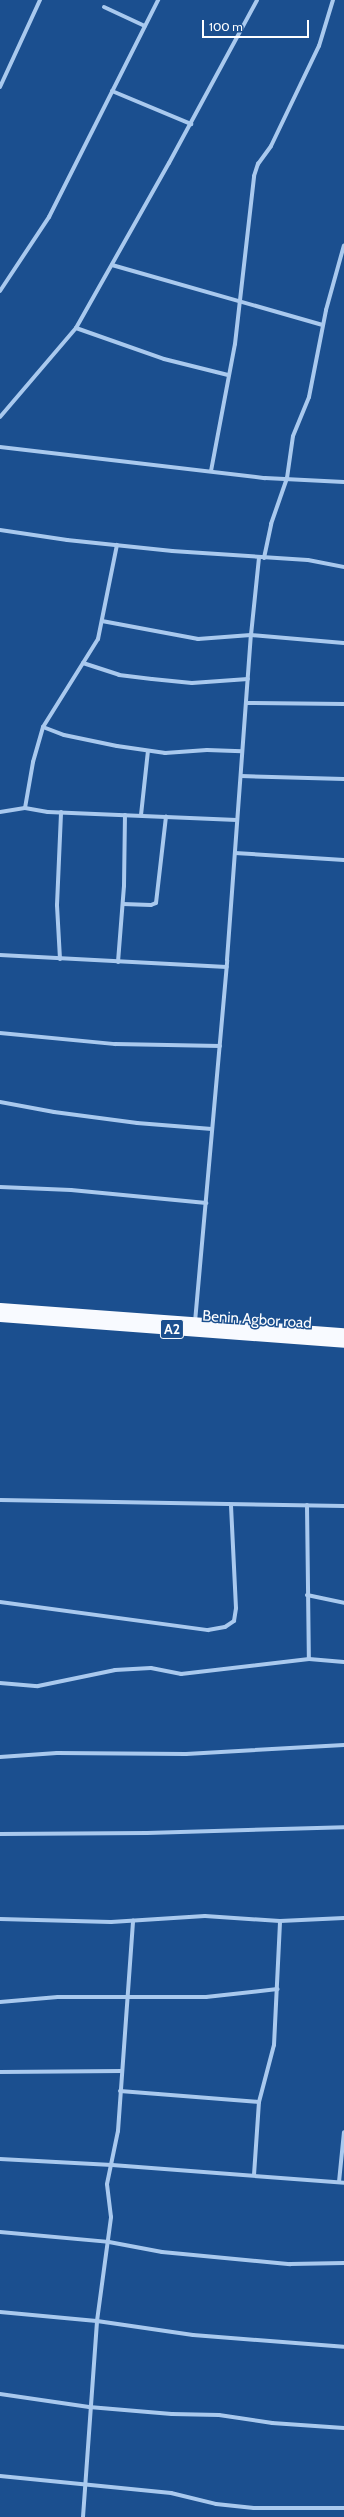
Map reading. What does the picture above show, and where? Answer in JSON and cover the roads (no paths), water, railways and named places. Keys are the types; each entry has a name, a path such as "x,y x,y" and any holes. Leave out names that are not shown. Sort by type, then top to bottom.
{"highway":[{"name":"Benin Agbor road","path":"0,1308 344,1333"},
{"name":"Benin Agbor road","path":"0,1316 344,1342"}],"street":[{"path":"0,87 40,0"},
{"path":"0,292 2,286 49,217 158,0"},
{"path":"0,418 76,328 191,124 257,0"},
{"path":"211,471 235,344 254,176 258,164 272,146 319,46 333,0"},
{"path":"104,6 145,26"},
{"path":"112,91 191,124"},
{"path":"195,1322 227,967 251,635 261,558 287,478 293,436 309,397 323,325 344,245"},
{"path":"112,265 323,325"},
{"path":"76,328 164,360 228,376"},
{"path":"0,448 265,478 344,482"},
{"path":"0,530 117,545 261,558 308,560 344,567"},
{"path":"25,808 33,762 43,727 98,639 117,545"},
{"path":"102,620 198,639 251,635 344,643"},
{"path":"83,663 119,675 152,680 192,683 248,679"},
{"path":"246,703 344,704"},
{"path":"43,727 64,736 148,751 165,753 207,750 242,751"},
{"path":"141,816 148,751"},
{"path":"241,776 344,779"},
{"path":"0,812 25,808 61,812 238,820"},
{"path":"60,959 57,905 61,812"},
{"path":"118,962 123,904 125,815"},
{"path":"123,904 151,905 156,903 166,817"},
{"path":"235,853 344,860"},
{"path":"0,955 227,967"},
{"path":"0,1033 115,1044 220,1046"},
{"path":"0,1102 54,1112 136,1123 212,1129"},
{"path":"0,1187 71,1190 206,1203"},
{"path":"0,1500 344,1506"},
{"path":"0,1602 208,1630 224,1626 234,1621 236,1608 231,1505"},
{"path":"307,1505 309,1659"},
{"path":"307,1595 344,1603"},
{"path":"0,1683 38,1686 114,1670 151,1668 181,1674 309,1659 344,1662"},
{"path":"0,1758 57,1752 193,1754 344,1745"},
{"path":"0,1834 147,1833 344,1827"},
{"path":"0,1919 133,1921 205,1916 280,1921 344,1918"},
{"path":"83,2517 89,2407 97,2321 109,2242 112,2210 106,2184 112,2165 118,2131 122,2071 121,2062 128,1998 133,1921"},
{"path":"254,2175 259,2102 274,2045 278,1989 280,1921"},
{"path":"0,2002 58,1997 206,1997 278,1989"},
{"path":"0,2072 122,2071"},
{"path":"120,2091 259,2102"},
{"path":"0,2159 112,2165 342,2182 344,2132"},
{"path":"0,2232 109,2242 162,2252 290,2264 344,2263"},
{"path":"0,2312 97,2321 193,2335 344,2347"},
{"path":"0,2394 89,2407 172,2414 219,2415 272,2423 344,2428"},
{"path":"0,2476 171,2493 216,2504 254,2508 344,2508"}]}
